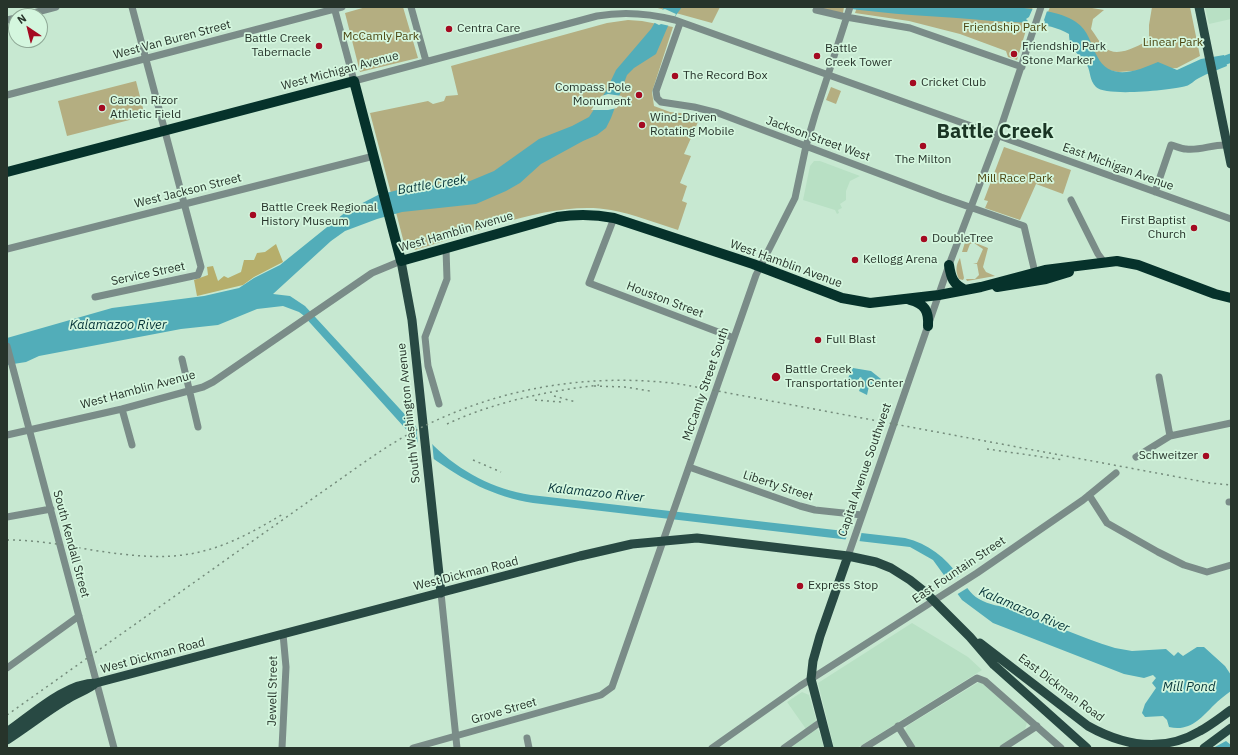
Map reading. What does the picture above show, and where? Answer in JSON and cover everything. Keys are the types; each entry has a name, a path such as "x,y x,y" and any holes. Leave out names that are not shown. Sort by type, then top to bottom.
{"highway":[{"name":"West Michigan Avenue","path":"7,172 354,81"},
{"name":"South Washington Avenue","path":"354,81 401,261"},
{"name":"West Hamblin Avenue","path":"401,261 446,250 557,217 578,214 614,218 759,267 851,301 870,304 939,295 1036,277 1104,262 1122,262 1138,265 1215,294 1231,298"},
{"path":"949,265 952,280 957,286 965,290"},
{"path":"908,299 922,304 926,308 929,318 928,326"}],"main road":[{"path":"1199,7 1231,164"},
{"name":"South Washington Avenue","path":"401,261 412,320 441,593"},
{"name":"West Dickman Road","path":"7,732 73,687 87,683 96,683 373,609 632,544 664,540 708,539 848,556"},
{"name":"East Dickman Road","path":"848,556 876,562 891,568 910,580 970,637 994,665 1087,748"},
{"name":"Capital Avenue Southwest","path":"829,748 811,680 813,662 820,636 848,556"},
{"name":"East Dickman Road","path":"970,637 1005,661 1088,726 1127,745 1143,746 1172,742 1201,731 1231,710"},
{"name":"West Dickman Road","path":"7,740 58,705 73,696 88,690 96,683"},
{"path":"1204,748 1231,728"}],"street":[{"path":"132,7 184,203"},
{"path":"411,7 426,62"},
{"name":"Capital Avenue Southwest","path":"848,556 949,265 998,136 1041,7"},
{"path":"337,8 354,81"},
{"name":"West Van Buren Street","path":"7,95 337,8"},
{"path":"816,10 848,12 910,28 1022,67"},
{"name":"West Michigan Avenue","path":"354,81 597,16 619,12 645,11 998,136"},
{"name":"McCamly Street South","path":"601,695 609,690 614,681 668,525 733,346 734,338 759,267 793,204 806,146 848,12"},
{"name":"Jackson Street West","path":"678,22 656,91 657,98 663,103 702,109 764,130 1024,226 1036,277"},
{"name":"East Michigan Avenue","path":"998,136 1231,219"},
{"path":"1155,192 1171,145 1187,150 1218,144 1227,145"},
{"name":"West Jackson Street","path":"7,249 374,156"},
{"path":"1071,200 1098,254 1104,262"},
{"name":"Service Street","path":"95,297 198,274 201,267 184,203"},
{"name":"Houston Street","path":"614,218 592,284 734,338"},
{"path":"440,404 428,366 426,337 447,279 446,250"},
{"name":"West Hamblin Avenue","path":"7,436 122,409 203,387 213,382 372,273 401,261"},
{"name":"South Kendall Street","path":"7,346 114,748"},
{"path":"182,359 198,427"},
{"path":"1159,377 1170,436"},
{"path":"122,409 132,445"},
{"path":"1136,457 1170,436 1231,423"},
{"name":"Liberty Street","path":"689,467 800,506 815,510 862,515"},
{"name":"East Fountain Street","path":"712,748 811,680 965,581 1089,495 1116,473"},
{"path":"1089,495 1108,522 1158,552 1195,570 1207,572 1231,565"},
{"path":"7,517 51,509"},
{"name":"South Washington Avenue","path":"441,593 457,748"},
{"path":"7,668 79,616"},
{"name":"Jewell Street","path":"282,748 286,667 283,634"},
{"path":"864,748 972,680 979,678 985,681 1060,748"},
{"name":"Grove Street","path":"413,748 601,695"},
{"path":"784,748 822,721"},
{"path":"898,726 912,748"},
{"path":"1003,748 1037,726"},
{"path":"527,738 529,748"}],"shaded area":[{"path":"1205,7 1231,7 1231,19 1209,24"},
{"path":"814,161 820,161 860,176 850,181 846,191 846,200 840,204 842,208 838,210 839,213 837,214 835,210 803,200 810,166"},
{"path":"276,244 283,262 254,277 243,285 197,296 194,280 208,275 207,267 213,266 218,281 224,276 228,278 241,272 244,260 254,260 257,253 265,252"},
{"path":"912,623 968,657 982,670 857,748 834,748 818,683"},
{"path":"979,682 1027,722 1025,730 997,748 916,748 905,731 907,726"},
{"path":"802,692 809,695 816,719 815,722 806,729 787,702"},
{"path":"815,728 819,731 824,748 787,748"}],"green space":[{"name":"McCamly Park","path":"366,7 403,7 418,58 360,72 345,13"},
{"path":"654,7 720,7 712,23"},
{"path":"808,7 844,7 843,13"},
{"name":"Friendship Park","path":"857,7 1033,7 1017,60 1008,57 1006,51 960,34 909,21 855,13"},
{"name":"Linear Park","path":"1050,7 1086,7 1104,10 1093,19 1091,29 1104,47 1115,52 1121,52 1149,40 1149,25 1152,7 1190,7 1200,56 1177,68 1118,72 1104,69 1048,12"},
{"path":"628,20 673,27 652,92 654,106 670,112 701,115 684,154 691,156 680,183 687,186 682,201 687,203 678,230 636,216 611,210 589,208 564,209 486,227 415,250 404,243 370,113 428,101 433,104 444,101 446,96 458,95 451,66 607,23"},
{"name":"Carson Rizor Athletic Field","path":"136,81 145,116 67,136 58,101"},
{"path":"831,87 841,91 836,104 826,100"},
{"name":"Mill Race Park","path":"1004,147 1071,170 1063,194 1036,184 1020,220 985,208 988,201 984,200"},
{"path":"966,239 988,248 983,267 986,272 995,276 967,281 966,279 975,279 979,275 977,264 973,263 977,263 983,249 974,243 970,244 967,252 962,252"},
{"path":"960,258 964,278 963,280 959,279 957,271"}],"water":[{"path":"664,7 682,7 668,26 656,54 634,68 627,75 606,128 597,135 541,164 520,183 506,191 476,204 402,212 377,219 345,231 331,241 273,294 290,296 305,306 434,446 455,464 491,484 531,495 905,538 922,544 936,552 954,569 973,594 987,603 1011,609 1115,648 1132,651 1166,649 1174,656 1178,652 1183,656 1197,647 1204,647 1225,666 1231,675 1231,691 1218,701 1200,719 1189,726 1176,728 1169,727 1167,720 1163,716 1145,717 1142,713 1145,704 1156,688 1152,683 1156,678 1153,675 1144,678 1124,674 993,623 962,600 933,560 910,547 533,503 505,497 492,492 467,480 431,457 303,315 283,306 257,309 218,325 181,329 39,356 26,362 7,365 7,338 112,308 204,296 239,288 254,278 280,265 347,211 378,195 402,189 470,181 494,171 539,139 572,126 589,117 606,91 616,70 651,29"},
{"path":"838,7 1014,7 1038,10 1062,15 1076,22 1087,33 1102,64 1116,72 1133,71 1158,62 1177,70 1201,59 1224,55 1227,66 1202,76 1186,86 1154,91 1112,92 1096,87 1092,82 1087,65 1073,48 1069,39 1069,34 1051,27 1032,23 896,14"},
{"path":"853,368 871,371 881,379 869,386 867,395 859,391 863,381 861,377 859,378 859,387 847,388 847,380"},
{"path":"1226,741 1231,745 1231,748 1213,748"}],"pier":[{"path":"1033,8 1047,11 1044,20 1045,22 1041,27 1026,25 1028,21 1026,19 1029,17"},
{"path":"665,9 676,14 670,26 659,25 653,22 661,10"},
{"path":"608,94 622,96 617,108 608,110 591,110 601,96"},
{"path":"416,424 432,441 434,462 418,445"},
{"path":"849,530 862,531 859,543 845,541"},
{"path":"961,575 969,587 956,595 948,583"}],"waterway":[{"name":"Battle Creek","path":"1215,64 1231,58"}],"railway":[{"path":"7,715 390,445 439,419 472,406 505,395 539,388 609,380 680,384 1210,483 1231,485"},
{"path":"447,424 483,409 521,398 599,385"},
{"path":"594,386 625,387 650,391"},
{"path":"554,396 576,402"},
{"path":"535,400 561,402"},
{"path":"987,449 1064,460"},
{"path":"473,460 501,472"},
{"path":"7,540 50,543 121,554 170,556 191,554 212,549 257,529 283,514"}],"place":[{"name":"Centra Care","path":"449,29"},
{"name":"Battle Creek Tabernacle","path":"319,46"},
{"name":"Friendship Park Stone Marker","path":"1014,54"},
{"name":"Battle Creek Tower","path":"817,56"},
{"name":"The Record Box","path":"675,76"},
{"name":"Cricket Club","path":"913,83"},
{"name":"Compass Pole Monument","path":"639,95"},
{"name":"Carson Rizor Athletic Field","path":"102,108"},
{"name":"Wind-Driven Rotating Mobile","path":"642,125"},
{"name":"The Milton","path":"923,146"},
{"name":"Battle Creek Regional History Museum","path":"253,215"},
{"name":"First Baptist Church","path":"1194,228"},
{"name":"DoubleTree","path":"924,239"},
{"name":"Kellogg Arena","path":"855,260"},
{"name":"Full Blast","path":"818,340"},
{"name":"Battle Creek Transportation Center","path":"776,377"},
{"name":"Schweitzer","path":"1206,456"},
{"name":"Express Stop","path":"800,586"}],"district":[{"name":"Battle Creek","path":"995,132"}],"water label":[{"name":"Kalamazoo River","path":"118,325"},
{"name":"Kalamazoo River","path":"596,493"},
{"name":"Kalamazoo River","path":"1024,610"},
{"name":"Mill Pond","path":"1189,687"}]}
